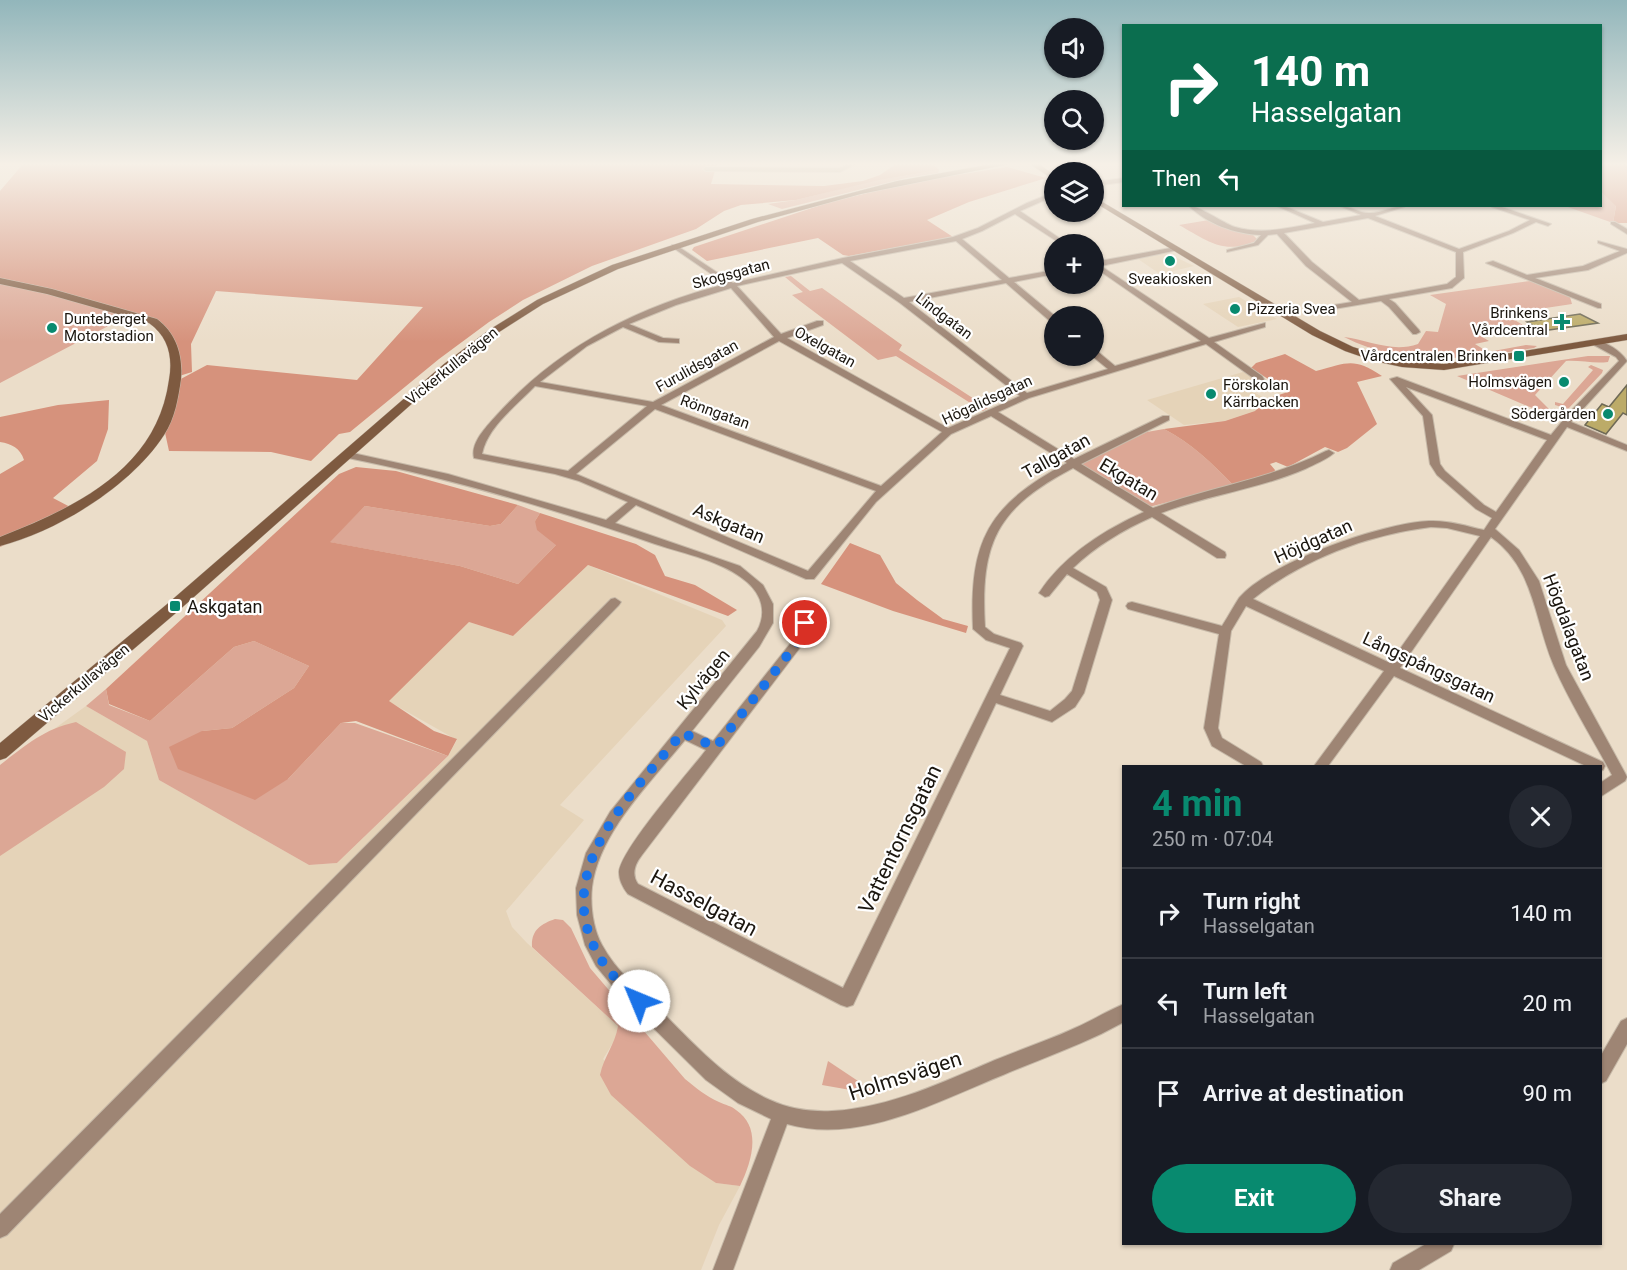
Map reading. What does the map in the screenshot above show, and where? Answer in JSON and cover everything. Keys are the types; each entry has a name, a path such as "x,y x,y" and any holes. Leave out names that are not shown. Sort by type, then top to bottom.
{"main road":[{"name":"Vickerkullavägen","path":"0,753 102,669 471,348 515,316 596,274 674,246 749,223"},
{"path":"1134,223 1332,341 1378,359 1444,367 1627,337"},
{"path":"0,281 49,291 153,321 164,329 171,339 176,357 177,378 166,425 152,447 132,467 62,516 0,542"}],"street":[{"name":"Skogsgatan","path":"477,454 496,423 532,383 573,351 622,324 674,303 733,286 843,260 957,238 989,223"},
{"path":"1034,223 1050,234"},
{"path":"1223,223 1265,235 1326,223"},
{"path":"1387,223 1459,250 1511,232 1528,223"},
{"path":"1613,224 1627,232"},
{"path":"1280,232 1309,264 1358,303"},
{"path":"1229,250 1256,244 1265,235"},
{"path":"1616,235 1625,251"},
{"path":"957,238 1044,311"},
{"path":"1600,242 1625,251"},
{"name":"Oxelgatan","path":"674,246 733,286 778,337 948,432"},
{"path":"1104,262 1176,249"},
{"path":"1319,310 1449,286 1460,278 1459,250"},
{"path":"1528,277 1585,267 1625,251"},
{"name":"Lindgatan","path":"843,260 903,301 1026,396"},
{"path":"1490,263 1598,306"},
{"path":"1104,271 1259,378 1265,387"},
{"path":"903,301 1044,274"},
{"path":"1383,299 1392,305 1416,332"},
{"name":"Furulidsgatan","path":"570,474 654,405 778,337 820,323"},
{"path":"622,324 662,340 676,341"},
{"name":"Högalidsgatan","path":"810,576 882,490 948,432 1026,396 1262,325"},
{"path":"1322,765 1553,439 1623,361 1618,355 1597,343"},
{"path":"1104,361 1113,369"},
{"path":"1499,518 1480,507 1441,473 1435,464 1427,415 1394,379 1553,439"},
{"name":"Rönngatan","path":"532,383 654,405 882,490"},
{"name":"Ekgatan","path":"990,412 1221,555"},
{"name":"Tallgatan","path":"992,697 1017,646 990,637 979,629 978,601 982,555 994,526 1011,504 1031,487 1167,417"},
{"path":"1566,423 1627,448"},
{"path":"1045,594 1066,569 1109,535 1152,512 1195,498 1278,477 1312,463 1329,453"},
{"name":"Kylvägen","path":"348,454 491,487 738,569 754,580 764,596 768,611 766,626 755,644 615,816 598,841 587,870 584,888 585,915 594,945 609,971 712,1074 742,1095 782,1114"},
{"name":"Askgatan","path":"477,454 480,457 570,474 810,576"},
{"path":"608,524 635,501"},
{"name":"Höjdgatan","path":"1254,765 1224,748 1213,735 1211,728 1225,631 1244,600 1293,566 1328,550 1365,538 1431,524 1489,532"},
{"name":"Högdalagatan","path":"1489,532 1508,544 1527,568 1560,665 1624,779"},
{"path":"992,697 1052,717 1070,703 1078,693 1106,600 1102,590 1066,569"},
{"name":"Långspångsgatan","path":"1244,600 1595,765"},
{"path":"0,1228 615,602"},
{"path":"1132,606 1225,631"},
{"name":"Hasselgatan","path":"805,623 805,631 801,638 631,857 627,867 628,884 633,889 717,934 847,999"},
{"name":"Vattentornsgatan","path":"847,999 992,697"},
{"path":"682,733 716,747"},
{"name":"Långspångsgatan","path":"1602,768 1624,779"},
{"path":"1602,790 1624,779"},
{"name":"Holmsvägen","path":"782,1114 830,1121 858,1118 885,1110 1084,1034 1122,1013"},
{"path":"1602,1071 1627,1027"},
{"path":"723,1270 782,1114"},
{"path":"1400,1270 1442,1245"}],"shaded area":[{"path":"0,223 705,223 696,229 592,266 523,300 439,359 350,432 339,434 311,461 271,452 169,451 164,428 177,381 207,365 357,380 423,307 216,291 191,344 192,372 176,377 171,338 147,320 34,285 0,281"},
{"path":"766,223 932,223 953,237 849,256 843,255 818,238 707,261 692,250 694,247"},
{"path":"1219,223 1253,235 1258,240 1246,245 1226,247 1208,241 1179,225"},
{"path":"1167,253 1194,266 1160,274 1138,259"},
{"path":"791,276 810,291 822,288 902,345 899,350 988,408 983,411 896,356 878,360 792,295 803,292 785,277"},
{"path":"1530,281 1570,297 1572,304 1505,314 1526,327 1483,329 1479,335 1489,341 1475,344 1488,352 1526,345 1537,346 1534,348 1461,358 1414,357 1367,347 1344,337 1390,347 1418,344 1426,331 1438,332 1446,304 1430,295"},
{"name":"Dunteberget Motorstadion","path":"0,283 34,285 131,314 0,383"},
{"path":"1239,297 1277,319 1238,327 1203,304"},
{"path":"1285,354 1316,371 1350,363 1364,366 1382,376 1357,382 1377,424 1347,448 1338,452 1325,447 1288,467 1276,462 1270,464 1275,470 1273,475 1233,485 1201,454 1164,429 1225,421 1255,411 1266,399 1288,392 1251,368 1256,363"},
{"path":"1588,356 1610,356 1608,362 1566,361 1535,395 1549,409 1561,416 1558,419 1457,376"},
{"path":"1591,365 1603,370 1602,373 1568,409 1555,405 1555,402 1563,404 1593,370 1588,367"},
{"name":"Förskolan Kärrbacken","path":"1243,372 1253,377 1250,390 1266,399 1255,411 1225,421 1184,425 1147,400"},
{"path":"109,400 108,429 97,461 53,498 74,509 32,533 0,547 0,474 24,460 15,447 0,442 0,417 58,405"},
{"path":"1164,429 1201,454 1233,485 1149,507 1078,466 1147,432"},
{"path":"356,467 396,471 518,505 501,524 490,526 365,506 330,542 460,566 518,584 556,545 537,530 535,521 540,513 636,544 655,555 665,576 695,585 737,610 728,616 588,565 513,636 469,622 389,701 434,731 457,739 448,756 356,721 341,723 288,779 255,800 178,769 169,747 202,731 232,728 294,688 309,666 254,641 234,647 150,721 109,704 106,689 339,474"},
{"path":"518,505 540,513 535,521 557,544 518,584 460,566 329,542 365,506 490,526 501,524"},
{"path":"850,543 880,555 896,583 943,619 968,626 966,633 893,611 821,584"},
{"path":"588,565 722,620 726,626 560,805 584,820 506,911 512,927 527,943 618,1026 616,1038 603,1059 716,1183 740,1186 719,1225 701,1270 0,1270 0,768 86,706 147,741 159,780 309,865 337,863 448,756 457,740 388,701 469,622 513,636"},
{"path":"254,641 309,666 294,688 232,728 202,731 288,779 341,723 355,723 448,756 337,863 309,865 159,780 147,741 86,706 106,689 109,705 150,721 234,647"},
{"path":"76,722 126,752 124,769 104,787 0,856 0,765 45,733"},
{"path":"555,919 563,920 571,928 590,968 685,1079 697,1089 744,1117 750,1126 752,1146 748,1167 740,1186 716,1183 690,1166 611,1095 600,1075 618,1026 532,947 535,932 545,923"},
{"path":"828,1061 879,1095 822,1085"}],"building":[{"name":"Brinkens Vårdcentral","path":"1580,314 1598,323 1542,331 1527,322"},
{"name":"Södergården","path":"1627,385 1627,415 1623,413 1606,434 1585,425 1602,404 1609,407"}],"place":[{"name":"Sveakiosken","path":"1170,261"},
{"name":"Pizzeria Svea","path":"1235,309"},
{"name":"Brinkens Vårdcentral","path":"1562,322"},
{"name":"Dunteberget Motorstadion","path":"52,328"},
{"name":"Vårdcentralen Brinken","path":"1519,356"},
{"name":"Holmsvägen","path":"1564,382"},
{"name":"Förskolan Kärrbacken","path":"1211,394"},
{"name":"Södergården","path":"1608,414"},
{"name":"Askgatan","path":"175,606"}],"route":[{"path":"639,1001 609,971 588,929 584,888 592,853 615,816 682,733 716,747 801,638 805,631 805,623"}]}
